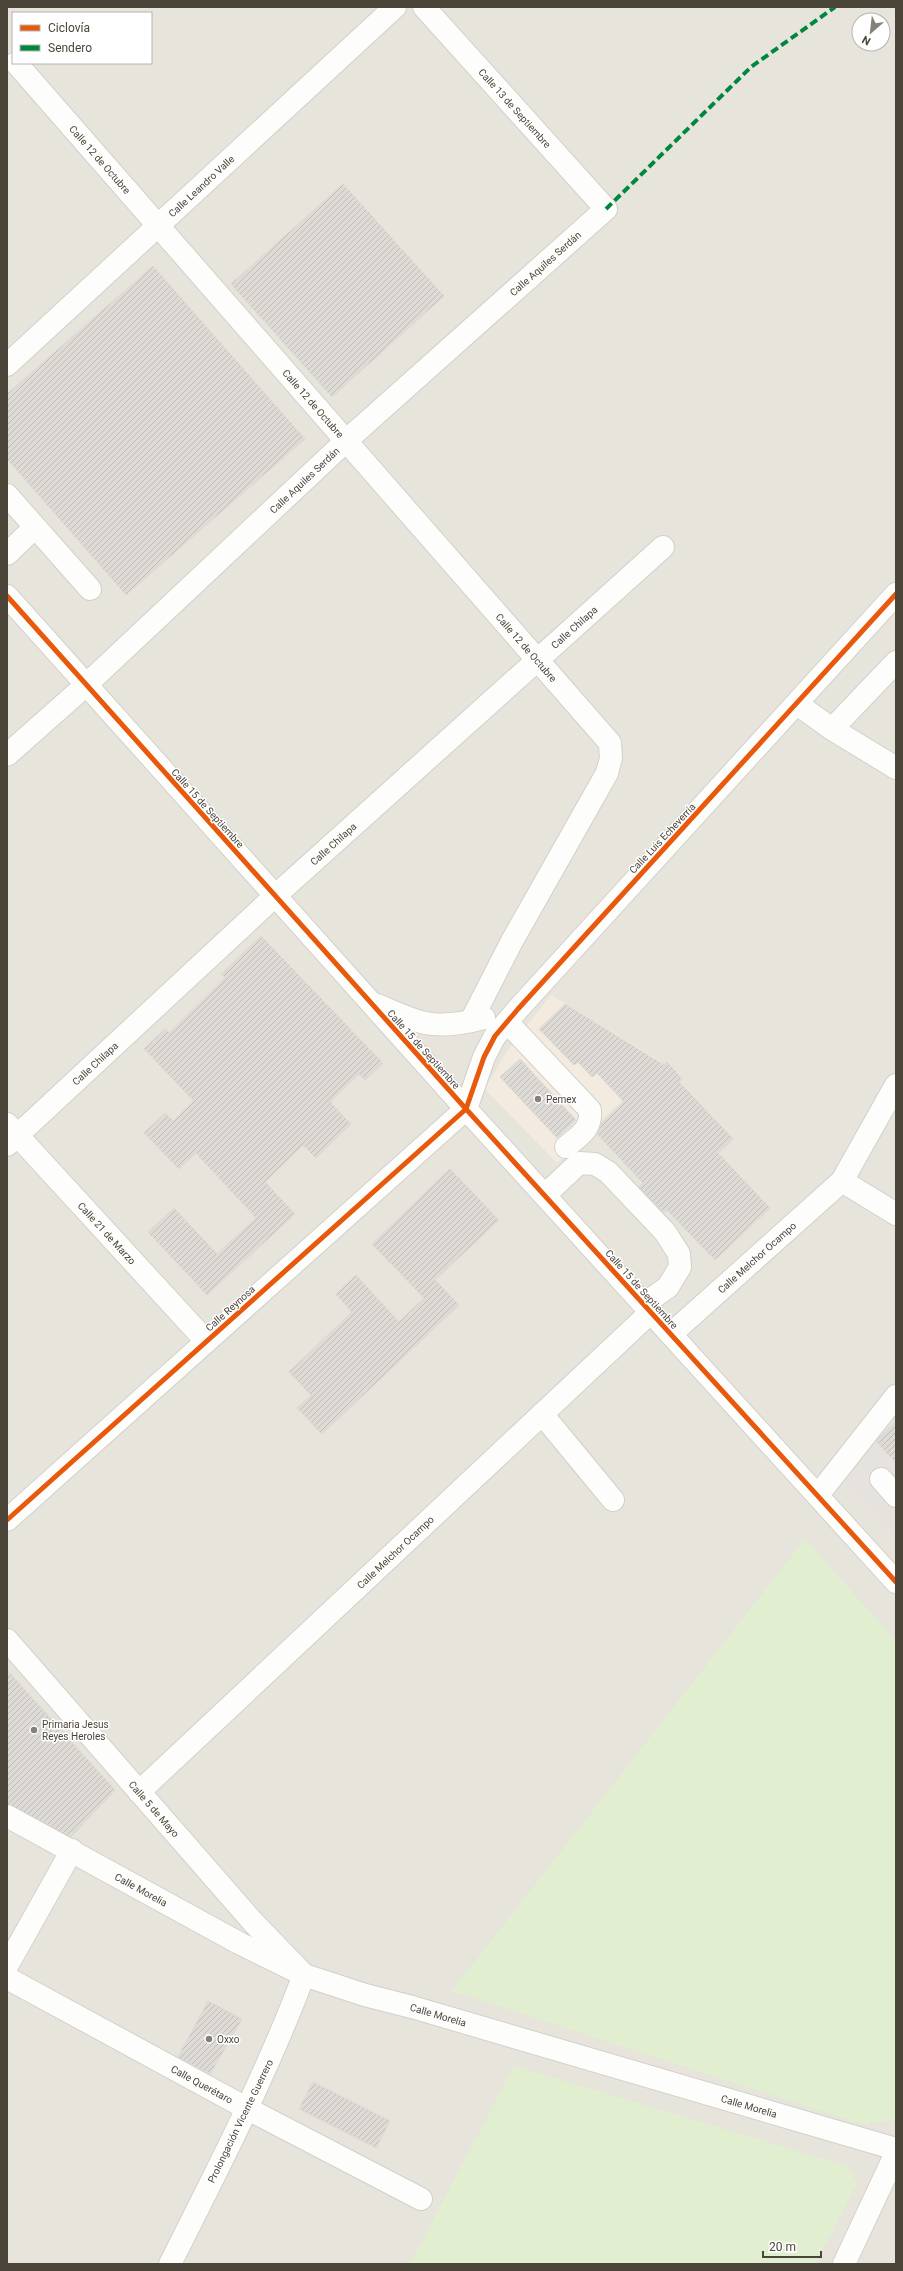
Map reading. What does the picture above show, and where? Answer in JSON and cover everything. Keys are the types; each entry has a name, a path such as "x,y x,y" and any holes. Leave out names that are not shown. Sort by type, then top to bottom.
{"street":[{"name":"Calle Leandro Valle","path":"7,365 395,7"},
{"name":"Calle 13 de Septiembre","path":"424,7 606,209"},
{"name":"Calle 12 de Octubre","path":"17,64 539,660 610,744 611,758 607,773 512,941 470,1021"},
{"name":"Calle Aquiles Serdán","path":"7,755 86,685 347,440 606,209"},
{"path":"7,495 90,589"},
{"path":"7,554 35,527"},
{"name":"Calle Chilapa","path":"10,1135 663,547"},
{"name":"Calle Luis Echeverría","path":"466,1109 484,1057 496,1036 512,1015 896,594"},
{"name":"Calle 15 de Septiembre","path":"7,596 466,1109 896,1582"},
{"path":"832,729 892,672"},
{"path":"797,704 832,729 896,768"},
{"path":"370,1001 412,1020 437,1026 512,1015 590,1110 591,1121 583,1133 566,1147"},
{"name":"Calle Melchor Ocampo","path":"671,1334 842,1181 896,1085"},
{"name":"Calle Reynosa","path":"7,1520 466,1109"},
{"name":"Calle 21 de Marzo","path":"10,1135 206,1341"},
{"name":"Calle Melchor Ocampo","path":"139,1792 542,1414 668,1287 680,1267 679,1254 664,1232 608,1172 595,1164 579,1163 545,1195"},
{"path":"842,1181 896,1214"},
{"path":"818,1495 896,1396"},
{"path":"542,1414 613,1500"},
{"path":"881,1479 896,1496"},
{"name":"Calle 5 de Mayo","path":"7,1640 252,1921 304,1975"},
{"name":"Calle Morelia","path":"7,1816 72,1850 239,1943 304,1975 365,1996 412,2007 896,2149"},
{"path":"7,1966 72,1850"},
{"name":"Prolongación Vicente Guerrero","path":"178,2261 286,2023 304,1975"},
{"name":"Calle Querétaro","path":"7,1978 248,2109 421,2198"},
{"path":"844,2264 896,2153"}],"shaded area":[{"path":"7,7 896,7 896,2264 7,2264"},
{"path":"551,995 662,1062 557,1163 485,1089 507,1051"},
{"path":"896,1412 896,1539 843,1481"}],"green space":[{"path":"805,1539 896,1641 896,2120 861,2124 452,1991"},
{"path":"514,2066 847,2166 857,2183 815,2264 410,2264"}],"building":[{"path":"343,184 444,296 332,397 231,284"},
{"path":"153,266 305,439 126,595 7,459 7,394"},
{"path":"261,936 383,1063 365,1080 359,1074 330,1102 351,1124 316,1158 303,1145 265,1182 295,1214 207,1295 148,1232 174,1208 217,1254 256,1218 196,1153 179,1169 144,1133 165,1113 173,1121 194,1101 144,1049 165,1029 169,1033 225,978 221,974"},
{"path":"565,1004 664,1065 667,1062 682,1079 679,1082 733,1139 718,1153 770,1208 715,1260 667,1210 664,1213 639,1187 643,1183 597,1134 602,1123 624,1102 597,1073 592,1077 578,1062 574,1065 539,1029"},
{"path":"520,1059 576,1120 557,1138 500,1077"},
{"path":"450,1169 499,1220 435,1280 459,1305 322,1434 297,1408 311,1395 289,1372 352,1312 336,1294 356,1275 399,1322 424,1298 372,1244"},
{"path":"896,1421 896,1463 876,1441"},
{"name":"Primaria Jesus Reyes Heroles","path":"7,1670 115,1790 71,1837 7,1804"},
{"name":"Oxxo","path":"208,2001 242,2019 210,2074 178,2057"},
{"path":"313,2082 390,2121 376,2148 299,2109"}],"marked path":[{"path":"606,209 751,67 835,7"}],"cycle path":[{"path":"7,1520 466,1109 484,1057 495,1036 896,594"},
{"path":"7,596 466,1109 896,1582"}],"place":[{"name":"Pemex","path":"538,1099"},
{"name":"Primaria Jesus Reyes Heroles","path":"34,1730"},
{"name":"Oxxo","path":"209,2039"}]}
